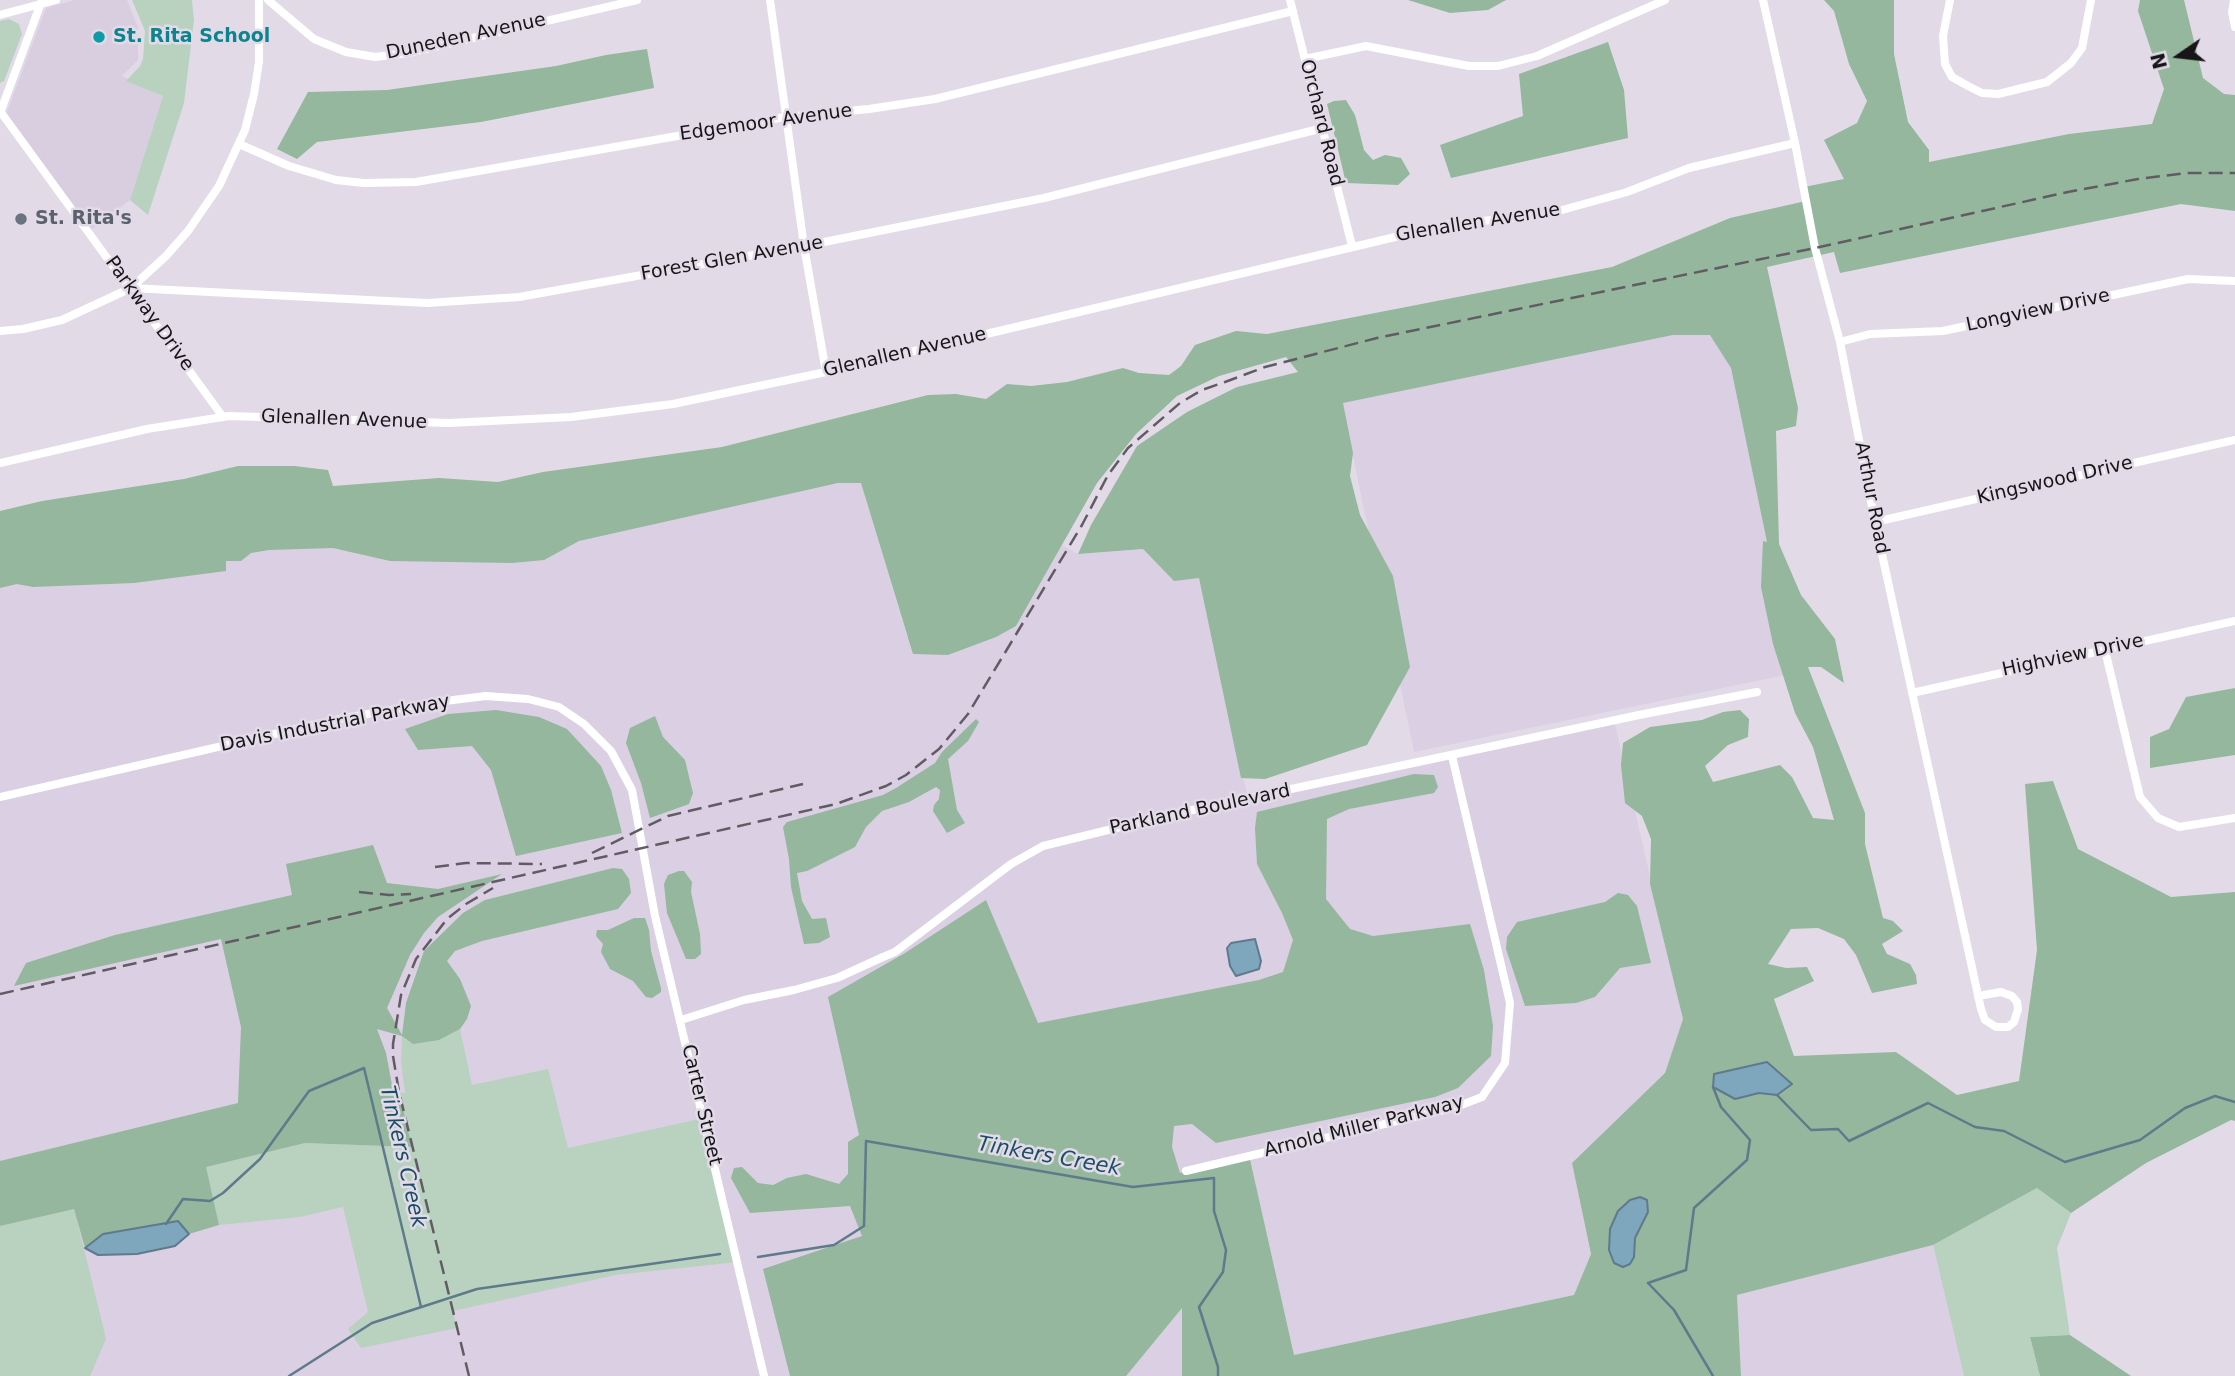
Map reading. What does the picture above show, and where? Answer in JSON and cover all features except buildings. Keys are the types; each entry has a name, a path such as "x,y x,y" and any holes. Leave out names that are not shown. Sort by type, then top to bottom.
{"street":[{"path":"0,15 43,1 56,0"},
{"path":"0,331 62,320 131,288 166,256 205,209 239,144 254,94 259,62 260,0"},
{"name":"Duneden Avenue","path":"268,0 314,39 346,52 375,57 408,53 637,0"},
{"path":"770,0 804,246 826,372"},
{"name":"Orchard Road","path":"1290,0 1352,246"},
{"path":"1305,59 1366,46 1469,66 1498,66 1537,56 1665,0"},
{"name":"Arthur Road","path":"1763,0 1815,248 1840,342 1875,522 1978,996 1985,1020 1990,1024 2002,1027 2014,1022 2018,1009 2012,996 2001,992 1978,996"},
{"path":"1950,0 1943,36 1945,64 1952,76 1982,93 1998,94 2048,82 2071,62 2081,48 2091,0"},
{"path":"2234,0 2232,12 2235,27"},
{"path":"0,112 43,1"},
{"name":"Edgemoor Avenue","path":"239,144 289,166 336,180 388,184 416,182 785,117 935,99 1293,11"},
{"name":"Parkway Drive","path":"0,112 223,417"},
{"name":"Forest Glen Avenue","path":"131,288 414,303 469,302 519,297 804,246 1044,198 1322,128"},
{"name":"Glenallen Avenue","path":"0,463 147,429 223,417 449,423 571,416 684,402 826,372 1450,224 1544,215 1602,200 1689,169 1795,143"},
{"name":"Longview Drive","path":"1840,342 1870,334 1943,331 2188,279 2235,281"},
{"name":"Kingswood Drive","path":"1875,522 2235,440"},
{"name":"Highview Drive","path":"1912,694 2235,621"},
{"path":"2105,650 2140,797 2158,818 2179,827 2235,818"},
{"name":"Parkland Boulevard","path":"681,1020 744,1000 837,978 875,961 895,951 1011,864 1042,846 1169,815 1757,692"},
{"name":"Davis Industrial Parkway","path":"0,797 344,718 486,696 528,698 559,707 584,724 611,751 632,790 639,834"},
{"name":"Arnold Miller Parkway","path":"1186,1171 1456,1107 1482,1097 1505,1063 1510,1003 1452,756"},
{"name":"Carter Street","path":"639,834 655,916 764,1376"}],"shaded area":[{"path":"74,0 127,0 138,27 138,60 122,76 163,96 130,200 89,231 5,117 46,8"},
{"path":"1722,325 1795,673 1414,752 1342,403"},
{"path":"838,483 861,483 907,636 948,655 1016,626 1062,545 1078,554 1143,549 1174,581 1199,577 1248,798 1614,720 1683,1019 1665,1073 1572,1163 1591,1254 1574,1295 1294,1355 1249,1156 1182,1307 1182,1376 0,1376 0,569"},
{"path":"1933,1245 1964,1376 1741,1376 1737,1295"}],"green space":[{"path":"132,0 192,0 194,20 184,103 148,215 130,200 163,96 126,81 143,59 145,31"},
{"path":"1408,0 1506,0 1488,10 1450,13"},
{"path":"1824,0 1894,0 1894,54 1908,122 1929,150 1929,162 2069,134 2152,124 2164,89 2138,11 2140,0 2184,0 2203,78 2224,94 2235,95 2235,211 2181,204 1840,273 1834,252 1767,267 1798,408 1796,426 1776,431 1779,544 1801,595 1835,639 1844,683 1821,667 1808,667 1865,813 1865,844 1883,918 1893,921 1903,931 1882,944 1887,954 1910,964 1917,984 1872,993 1856,955 1844,939 1818,928 1791,929 1768,964 1786,968 1807,967 1814,981 1774,999 1794,1056 1896,1052 1957,1095 2019,1081 2037,950 2025,784 2053,781 2078,849 2171,897 2235,892 2235,1121 2231,1120 2146,1163 2071,1213 2037,1188 1933,1245 1737,1295 1741,1376 1182,1376 1182,1308 1126,1376 790,1376 763,1269 862,1236 850,1206 750,1213 731,1178 734,1168 742,1167 758,1183 773,1185 787,1178 806,1174 839,1184 848,1174 848,1142 859,1135 828,997 905,953 986,900 1038,1023 1259,980 1283,972 1293,940 1257,864 1257,812 1414,774 1434,775 1438,787 1434,793 1349,809 1327,819 1326,899 1350,929 1373,936 1470,924 1484,970 1493,1026 1491,1056 1458,1088 1435,1097 1216,1143 1192,1124 1174,1126 1172,1147 1180,1173 1249,1155 1294,1355 1574,1295 1591,1254 1572,1163 1665,1073 1683,1019 1650,884 1651,839 1642,816 1625,803 1621,765 1623,743 1650,727 1702,720 1723,712 1740,710 1749,719 1748,737 1728,745 1705,766 1713,782 1780,765 1792,777 1813,818 1834,820 1813,747 1795,713 1773,644 1761,587 1763,541 1767,542 1731,368 1710,335 1673,335 1343,403 1353,453 1350,476 1360,515 1393,576 1410,667 1367,745 1265,779 1241,778 1199,578 1174,581 1143,549 1078,554 1091,525 1137,446 1187,412 1237,387 1298,372 1286,357 1219,376 1177,396 1136,434 1097,483 1016,626 996,637 948,655 913,654 861,483 838,483 579,541 544,560 512,563 390,561 333,548 269,550 251,553 241,561 226,561 226,571 134,583 33,587 17,584 0,588 0,511 42,501 184,479 238,466 294,466 328,470 333,486 439,478 498,482 543,472 722,447 928,395 956,394 986,399 1007,384 1031,386 1067,382 1123,368 1139,373 1169,375 1181,366 1195,345 1236,331 1267,334 1612,267 1730,218 1806,201 1804,187 1844,179 1824,140 1857,123 1867,101 1849,64 1834,11","holes":["1767,1062 1777,1095 1759,1093 1714,1074"]},
{"path":"9,19 19,24 22,34 4,81 0,83 0,21"},
{"path":"1608,42 1624,90 1628,138 1451,178 1440,145 1523,116 1519,74"},
{"path":"647,49 654,88 481,122 317,142 297,159 277,149 308,92 387,90 556,66"},
{"path":"1346,100 1355,115 1364,150 1373,160 1385,155 1401,158 1410,174 1398,185 1346,183 1327,104"},
{"path":"2235,688 2235,755 2150,768 2150,737 2169,729 2186,697"},
{"path":"496,710 539,717 567,729 601,766 611,790 622,833 516,856 491,770 472,746 418,750 405,729 448,714"},
{"path":"655,716 663,737 685,760 693,793 689,804 650,818 626,743 630,728"},
{"path":"976,719 979,722 968,741 948,759 957,810 965,823 947,833 933,811 939,799 940,790 936,787 909,802 882,811 866,827 855,847 807,871 797,873 802,901 812,919 826,918 830,937 819,943 804,944 791,887 783,827 787,822 883,795 896,788 935,763 942,752"},
{"path":"373,845 387,883 438,889 502,874 438,917 410,955 387,1008 402,1035 406,1003 424,951 463,913 485,900 613,868 622,869 629,879 631,893 618,909 482,941 455,951 447,961 460,979 471,1006 460,1029 439,1040 413,1044 402,1036 377,1029 386,1053 392,1085 399,1092 412,1147 305,1143 206,1167 219,1225 189,1234 178,1222 103,1234 85,1248 74,1209 0,1226 0,1161 238,1103 241,1027 221,939 14,986 26,963 115,935 292,895 286,864"},
{"path":"684,871 692,882 691,892 700,934 701,954 695,959 686,959 667,913 664,884 668,875"},
{"path":"1618,893 1628,895 1637,906 1651,963 1620,968 1595,997 1576,1003 1525,1006 1506,949 1507,937 1517,922 1605,902"},
{"path":"634,918 645,918 649,930 651,951 661,988 661,992 652,998 646,997 633,981 610,969 601,952 603,944 596,936 597,930 608,930"},
{"path":"460,1029 472,1085 548,1069 568,1148 704,1118 738,1262 615,1275 453,1311 457,1328 361,1348 348,1329 368,1312 343,1207 300,1217 219,1225 205,1167 305,1143 412,1147 399,1092 405,1093 401,1062 402,1036 439,1040"},
{"path":"2037,1188 2071,1213 2057,1248 2070,1335 2030,1337 2040,1376 1964,1376 1933,1245"},
{"path":"74,1208 106,1339 90,1376 0,1376 0,1226"},
{"path":"2070,1335 2131,1376 2040,1376 2030,1337"}],"water":[{"path":"1255,939 1261,961 1259,969 1236,976 1230,966 1227,948 1231,943"},
{"path":"1767,1062 1792,1084 1777,1095 1759,1093 1735,1099 1713,1087 1714,1074"},
{"path":"1640,1197 1647,1200 1648,1212 1635,1238 1634,1257 1630,1264 1623,1267 1614,1263 1609,1250 1610,1229 1618,1211 1630,1200"},
{"path":"178,1221 189,1234 175,1246 137,1254 98,1255 85,1248 103,1234"}],"waterway":[{"name":"Tinkers Creek","path":"166,1224 183,1199 210,1201 223,1193 260,1159 309,1091 364,1068 421,1307"},
{"name":"Tinkers Creek","path":"1713,1087 1721,1107 1750,1140 1747,1160 1694,1208 1686,1270 1648,1283 1674,1310 1713,1376"},
{"name":"Tinkers Creek","path":"1777,1095 1811,1130 1838,1129 1849,1141 1928,1103 1975,1127 2004,1131 2065,1162 2140,1140 2185,1108 2215,1096 2235,1102"},
{"name":"Tinkers Creek","path":"758,1257 834,1245 864,1226 866,1141 1133,1187 1214,1178 1214,1211 1226,1250 1223,1272 1199,1307 1218,1367 1218,1376"},
{"name":"Tinkers Creek","path":"289,1376 372,1323 477,1289 720,1254"}],"railway":[{"path":"0,994 836,804 886,786 906,775 939,749 968,714 1082,525 1108,475 1128,448 1180,403 1202,390 1265,367 1377,338 1815,248 2068,192 2187,173 2235,173"},
{"path":"592,853 668,816 803,784"},
{"path":"435,867 466,863 542,864"},
{"path":"469,1376 399,1092 393,1044 401,995 416,959 447,919 493,888"},
{"path":"359,892 411,894"}],"place":[{"name":"St. Rita School","path":"99,37"},
{"name":"St. Rita's","path":"21,219"}]}
